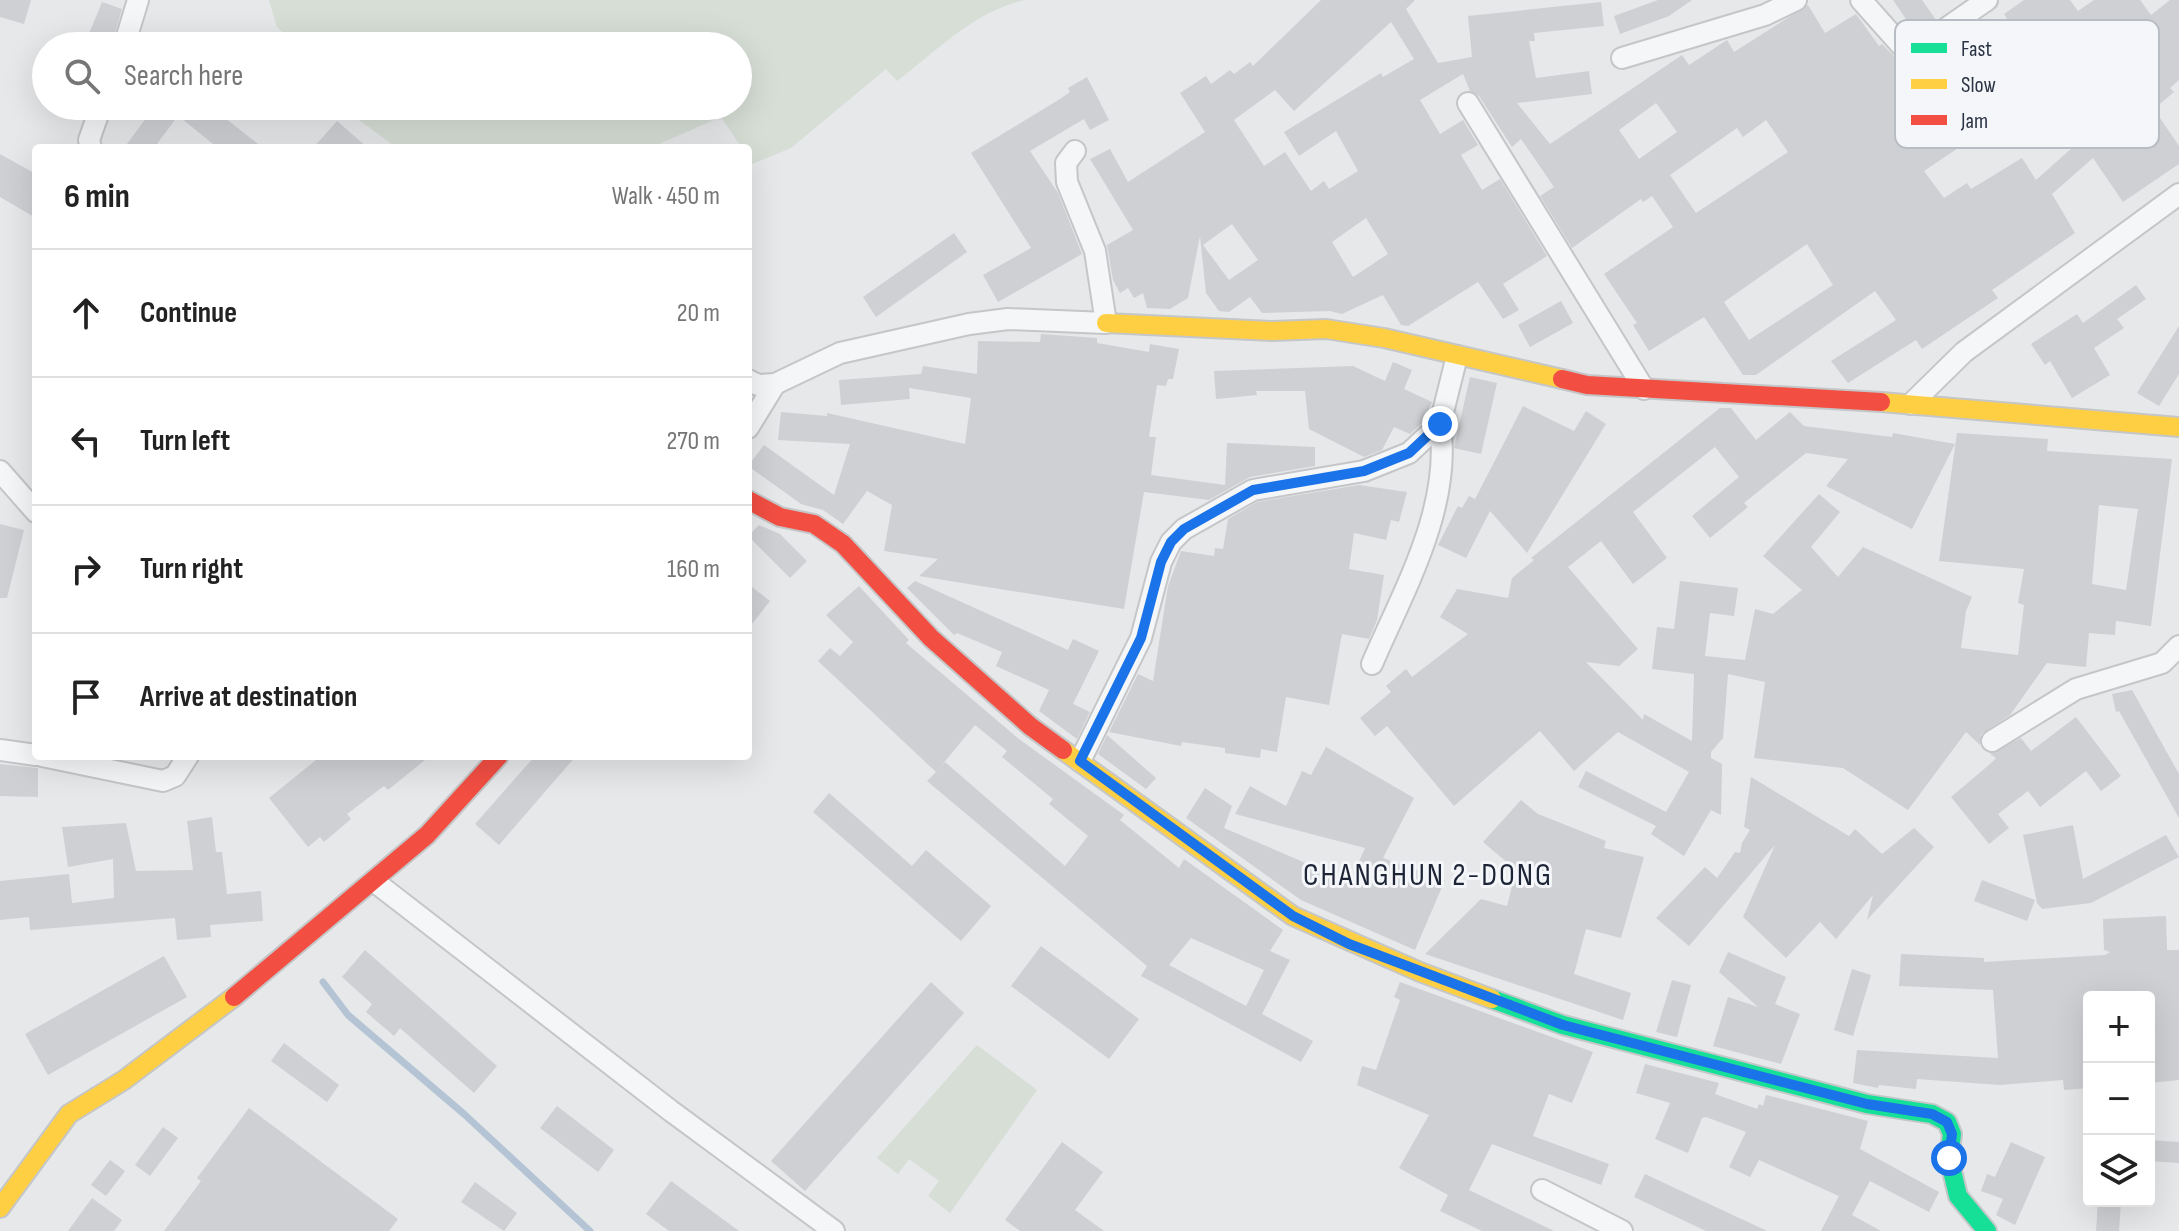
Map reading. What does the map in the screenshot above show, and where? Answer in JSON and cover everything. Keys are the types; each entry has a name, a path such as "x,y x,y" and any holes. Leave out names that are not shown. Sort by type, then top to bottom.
{"street":[{"path":"128,32 138,0"},
{"path":"1622,58 1765,15 1796,0"},
{"path":"1861,0 1895,38"},
{"path":"1958,20 1987,0"},
{"path":"1468,103 1644,389"},
{"path":"90,144 96,120"},
{"path":"1075,151 1066,163 1067,182 1095,251 1106,323"},
{"path":"1911,404 1964,352 2179,194"},
{"path":"752,382 758,385 775,384 840,353 969,324 1008,319 1272,331 1326,329 1384,338 1587,385 1768,393 2179,427"},
{"path":"1372,664 1422,547 1442,482 1445,457 1440,424 1457,356"},
{"path":"752,421 775,384"},
{"path":"1080,761 1141,638 1161,562 1171,542 1184,529 1253,490 1364,471 1409,453 1440,424"},
{"path":"0,471 32,507"},
{"path":"752,502 780,517 814,524 843,544 931,638 1030,726 1293,916 1349,944 1563,1025 1867,1104 1932,1114 1947,1122 1952,1134 1949,1158 1958,1196 1987,1231"},
{"path":"1992,741 2076,689 2162,663 2179,646"},
{"path":"0,750 32,755"},
{"path":"59,760 163,781 175,776 185,760"},
{"path":"0,1208 69,1114 124,1080 203,1022 375,882 427,835 495,760"},
{"path":"375,882 658,1102 834,1231"},
{"path":"1542,1190 1622,1231"}],"shaded area":[{"path":"269,0 1025,0 1007,5 973,22 897,81 886,69 791,148 752,164 752,144 739,144 723,120 752,120 752,32 282,32 277,27"},
{"path":"359,120 714,120 659,144 392,144"},
{"path":"977,1045 1037,1090 950,1213 928,1196 939,1181 909,1159 898,1174 877,1158"}],"building":[{"path":"0,0 31,0 24,24 0,17"},
{"path":"1321,0 1415,0 1406,9 1438,63 1472,57 1468,16 1601,2 1604,26 1534,33 1535,41 1529,41 1536,78 1589,71 1592,94 1517,103 1550,144 1682,55 1689,65 1727,40 1734,52 1808,5 1825,33 1856,14 1879,46 1882,44 1894,56 1895,148 1958,148 1924,171 1944,198 1967,183 1971,189 2022,158 2036,180 2072,148 2159,148 2159,116 2179,146 2179,164 2123,202 2093,158 2052,194 2075,233 1992,290 1998,298 1922,349 1916,340 1848,383 1831,361 1896,320 1875,291 1756,375 1743,375 1704,317 1649,351 1633,325 1637,323 1604,274 1673,227 1652,196 1643,202 1641,199 1572,248 1540,196 1554,187 1521,139 1512,147 1479,96 1470,91 1463,74 1420,100 1440,134 1463,120 1478,145 1461,155 1482,190 1500,179 1547,256 1503,284 1519,310 1503,319 1478,282 1408,326 1401,325 1383,295 1342,314 1330,311 1262,313 1250,297 1229,312 1219,311 1206,293 1200,236 1188,298 1170,309 1147,308 1143,293 1134,298 1128,288 1120,293 1113,280 1107,245 1133,230 1090,159 1110,149 1128,182 1205,132 1180,93 1206,76 1211,84 1230,70 1234,74 1250,62 1253,66","holes":["1391,22 1414,59 1383,77 1381,73 1284,132 1299,156 1336,131 1358,171 1329,189 1324,181 1311,191 1285,152 1264,166 1234,120 1275,90 1294,111","1656,103 1677,132 1639,159 1619,130","1766,120 1788,152 1696,213 1670,175 1737,128 1743,137","1366,218 1388,254 1353,277 1332,242","1232,224 1258,260 1229,280 1203,245","1807,244 1833,285 1749,340 1724,302"]},
{"path":"1658,0 1692,0 1669,16 1620,34 1614,16"},
{"path":"1893,0 1922,0 1936,20 1907,20"},
{"path":"2024,0 2070,0 2078,11 2094,0 2140,0 2151,15 2170,0 2179,0 2179,80 2170,88 2174,92 2159,105 2159,20 2006,20 2004,14"},
{"path":"102,2 122,9 115,32 90,32"},
{"path":"1087,77 1109,120 1090,130 1084,119 1030,151 1058,193 1082,254 998,302 983,275 1031,248 971,153 1060,99 1070,92 1068,88"},
{"path":"145,120 175,120 157,144 127,144"},
{"path":"183,120 228,120 258,144 213,144"},
{"path":"337,121 363,144 317,144"},
{"path":"0,154 32,172 32,216 0,197"},
{"path":"954,233 967,252 876,317 863,297"},
{"path":"2136,285 2146,299 2117,319 2124,328 2094,348 2110,375 2072,398 2050,361 2045,365 2031,344 2077,314 2083,323"},
{"path":"1561,301 1573,323 1530,347 1518,325"},
{"path":"2179,326 2179,374 2159,406 2137,393"},
{"path":"1041,334 1097,338 1097,343 1149,352 1150,344 1179,349 1173,379 1168,379 1166,386 1157,385 1149,437 1156,437 1151,475 1225,485 1227,443 1315,447 1315,466 1250,477 1209,500 1144,492 1124,609 919,576 938,559 884,551 892,505 867,491 843,524 823,510 801,504 752,469 752,461 764,445 834,495 850,444 778,440 781,412 827,416 827,413 965,444 971,398 909,388 910,399 841,405 839,380 921,374 923,366 977,374 978,341 1040,342"},
{"path":"1393,362 1412,370 1404,389 1432,402 1423,422 1410,434 1394,427 1382,450 1364,457 1309,429 1305,391 1256,391 1257,395 1216,399 1214,371 1353,366 1385,381"},
{"path":"1470,377 1497,383 1481,454 1454,448"},
{"path":"1523,406 1574,431 1586,411 1606,424 1527,553 1490,511 1466,558 1438,545 1458,506 1462,508 1469,496 1475,499"},
{"path":"1720,408 1731,408 1756,440 1790,412 1804,426 1892,437 1893,433 1955,444 1912,529 1826,486 1848,459 1806,453 1744,503 1748,507 1710,538 1692,516 1739,477 1715,447 1633,512 1667,558 1633,584 1601,541 1568,567 1638,649 1619,666 1586,662 1643,720 1644,714 1692,741 1694,674 1652,669 1657,627 1674,629 1680,581 1738,588 1734,616 1710,613 1705,656 1745,660 1755,609 1773,614 1802,590 1763,556 1819,494 1840,512 1811,547 1838,577 1863,547 1972,597 1966,611 1961,648 2018,655 2024,605 2018,603 2024,569 1939,561 1957,433 2048,439 2047,451 2172,459 2151,626 2116,621 2115,635 2089,633 2086,667 2047,663 2010,715 1981,734 1980,745 1966,732 1908,810 1843,768 1754,758 1765,682 1728,674 1723,738 1711,752 1711,758 1722,764 1721,815 1711,810 1684,856 1651,834 1656,826 1578,787 1586,771 1666,812 1689,772 1618,732 1574,771 1540,731 1454,806 1387,726 1375,736 1360,718 1391,692 1386,686 1406,669 1412,677 1468,634 1440,617 1457,589 1508,598 1512,578 1534,560 1531,558","holes":["2099,505 2138,509 2126,590 2092,584"]},
{"path":"1359,485 1407,492 1399,522 1391,520 1386,540 1354,533 1349,569 1384,575 1377,620 1369,639 1342,634 1329,705 1286,697 1277,752 1261,749 1260,758 1225,753 1225,748 1182,742 1181,746 1109,732 1138,674 1153,681 1168,586 1181,551 1214,556 1215,548 1223,549 1228,519 1257,502"},
{"path":"0,524 24,530 7,598 0,598"},
{"path":"759,525 780,534 807,561 790,578 752,540 752,532"},
{"path":"915,581 1068,650 1073,639 1099,651 1073,704 1090,712 1077,739 1039,711 1049,690 996,666 1002,652 957,633 954,635 907,588"},
{"path":"859,586 909,640 906,643 1019,739 1124,815 1120,820 1179,868 1184,859 1283,930 1270,951 1290,960 1262,1014 1313,1041 1301,1062 1141,976 1147,966 927,781 936,772 818,661 830,648 840,656 853,642 826,615","holes":["975,725 1007,751 1002,757 1053,799 1049,804 1088,836 1065,866 945,762 937,771","1191,938 1264,970 1246,1006 1169,965"]},
{"path":"752,587 770,601 752,624"},
{"path":"2132,690 2179,774 2179,818 2119,711 2116,712 2112,694"},
{"path":"2076,717 2121,776 2101,791 2086,771 2040,807 2028,791 1998,814 2009,828 1989,844 1951,797 1996,758 1990,754 2021,738 2031,751"},
{"path":"1107,735 1156,778 1146,789 1098,754"},
{"path":"1326,747 1414,798 1383,858 1445,880 1415,950 1301,900 1186,818 1205,788 1232,806 1224,828 1350,882 1365,848 1235,814 1250,786 1286,806 1302,771 1311,775"},
{"path":"316,760 425,760 388,790 384,786 347,814 351,819 324,842 320,837 308,847 269,798"},
{"path":"531,760 573,760 499,845 475,824"},
{"path":"0,764 38,768 38,797 0,796"},
{"path":"1751,777 1849,836 1855,829 1882,854 1914,828 1934,847 1867,920 1873,895 1836,939 1820,922 1786,958 1743,917 1775,845 1689,946 1656,918 1705,867 1717,878 1735,852 1740,853 1750,830 1744,827"},
{"path":"829,793 912,866 926,850 991,906 961,941 813,812"},
{"path":"1521,800 1538,814 1606,841 1604,848 1644,857 1621,938 1586,929 1574,974 1631,993 1623,1020 1425,954 1481,899 1507,906 1516,870 1483,842"},
{"path":"212,817 216,852 222,852 227,894 261,891 263,921 210,925 211,937 177,940 175,918 30,930 29,917 0,920 0,881 69,874 72,903 114,898 113,859 68,867 62,827 126,823 136,871 193,870 187,821"},
{"path":"2073,825 2083,879 2166,835 2179,857 2091,903 2042,909 2037,903 2023,835"},
{"path":"1982,880 2035,900 2027,921 1974,901"},
{"path":"2166,916 2167,950 2179,950 2179,1080 2155,1082 2155,991 2083,991 2083,1088 2064,1090 2063,1080 2000,1085 1917,1079 1916,1089 1879,1085 1878,1088 1853,1083 1857,1050 1998,1058 1993,990 1899,986 1901,954 1984,958 1984,962 2105,955 2110,952 2104,950 2103,919"},
{"path":"1041,946 1139,1019 1109,1059 1011,986"},
{"path":"365,950 497,1066 474,1093 400,1028 394,1036 366,1012 372,1004 342,977"},
{"path":"1728,952 1786,977 1775,1004 1800,1014 1781,1064 1713,1046 1728,997 1758,1007 1719,972"},
{"path":"164,956 187,997 48,1075 25,1034"},
{"path":"1852,969 1871,975 1853,1036 1834,1030"},
{"path":"1672,980 1691,985 1677,1037 1656,1032"},
{"path":"931,982 964,1013 805,1191 771,1161"},
{"path":"1400,982 1593,1052 1572,1103 1549,1094 1533,1136 1609,1164 1601,1185 1492,1144 1469,1190 1554,1231 1482,1231 1440,1211 1448,1195 1399,1168 1429,1115 1357,1085 1362,1066 1376,1070 1400,1000 1394,997"},
{"path":"284,1043 339,1085 327,1102 271,1061"},
{"path":"1645,1064 1719,1083 1715,1094 1757,1109 1759,1104 1763,1106 1766,1095 1868,1121 1860,1149 1939,1192 1929,1212 1870,1181 1852,1215 1881,1231 1821,1231 1839,1196 1759,1160 1750,1177 1729,1167 1746,1132 1706,1117 1702,1118 1688,1153 1655,1139 1670,1103 1636,1093"},
{"path":"557,1106 614,1150 598,1172 540,1128"},
{"path":"249,1108 398,1219 389,1231 164,1231 201,1181 197,1178"},
{"path":"163,1127 178,1138 150,1176 135,1165"},
{"path":"2155,1140 2179,1142 2179,1163 2155,1161"},
{"path":"1062,1142 1103,1172 1075,1210 1104,1231 1020,1231 1005,1220"},
{"path":"2011,1142 2045,1157 2015,1225 1996,1215 2003,1199 1981,1191 1987,1174 1995,1177"},
{"path":"110,1160 125,1171 106,1196 91,1185"},
{"path":"1645,1174 1767,1231 1706,1231 1634,1197"},
{"path":"671,1181 739,1231 669,1231 646,1214"},
{"path":"475,1182 517,1213 504,1231 461,1202"},
{"path":"92,1198 122,1220 114,1231 68,1231"},
{"path":"2098,1207 2121,1207 2119,1231 2096,1231"}],"waterway":[{"path":"323,982 348,1015 464,1114 590,1231"}],"traffic: fast":[{"path":"1492,999 1563,1025 1867,1104 1932,1114 1947,1122 1952,1134 1949,1158 1958,1196 1987,1231"}],"traffic: slow":[{"path":"1106,323 1272,331 1326,329 1384,338 1562,379"},
{"path":"1881,402 2179,427"},
{"path":"1063,750 1293,916 1420,972 1492,999"},
{"path":"0,1208 69,1114 124,1080 234,997"}],"traffic: jam":[{"path":"1562,379 1587,385 1881,402"},
{"path":"752,502 780,517 814,524 843,544 931,638 1030,726 1063,750"},
{"path":"234,997 427,835 495,760"}],"district":[{"name":"CHANGHUN 2-DONG","path":"1428,875"}],"route":[{"path":"1440,424 1409,453 1364,471 1253,490 1184,529 1171,542 1161,562 1141,638 1080,761 1135,804 1293,916 1349,944 1563,1025 1867,1104 1932,1114 1947,1122 1952,1134 1949,1158"}]}
